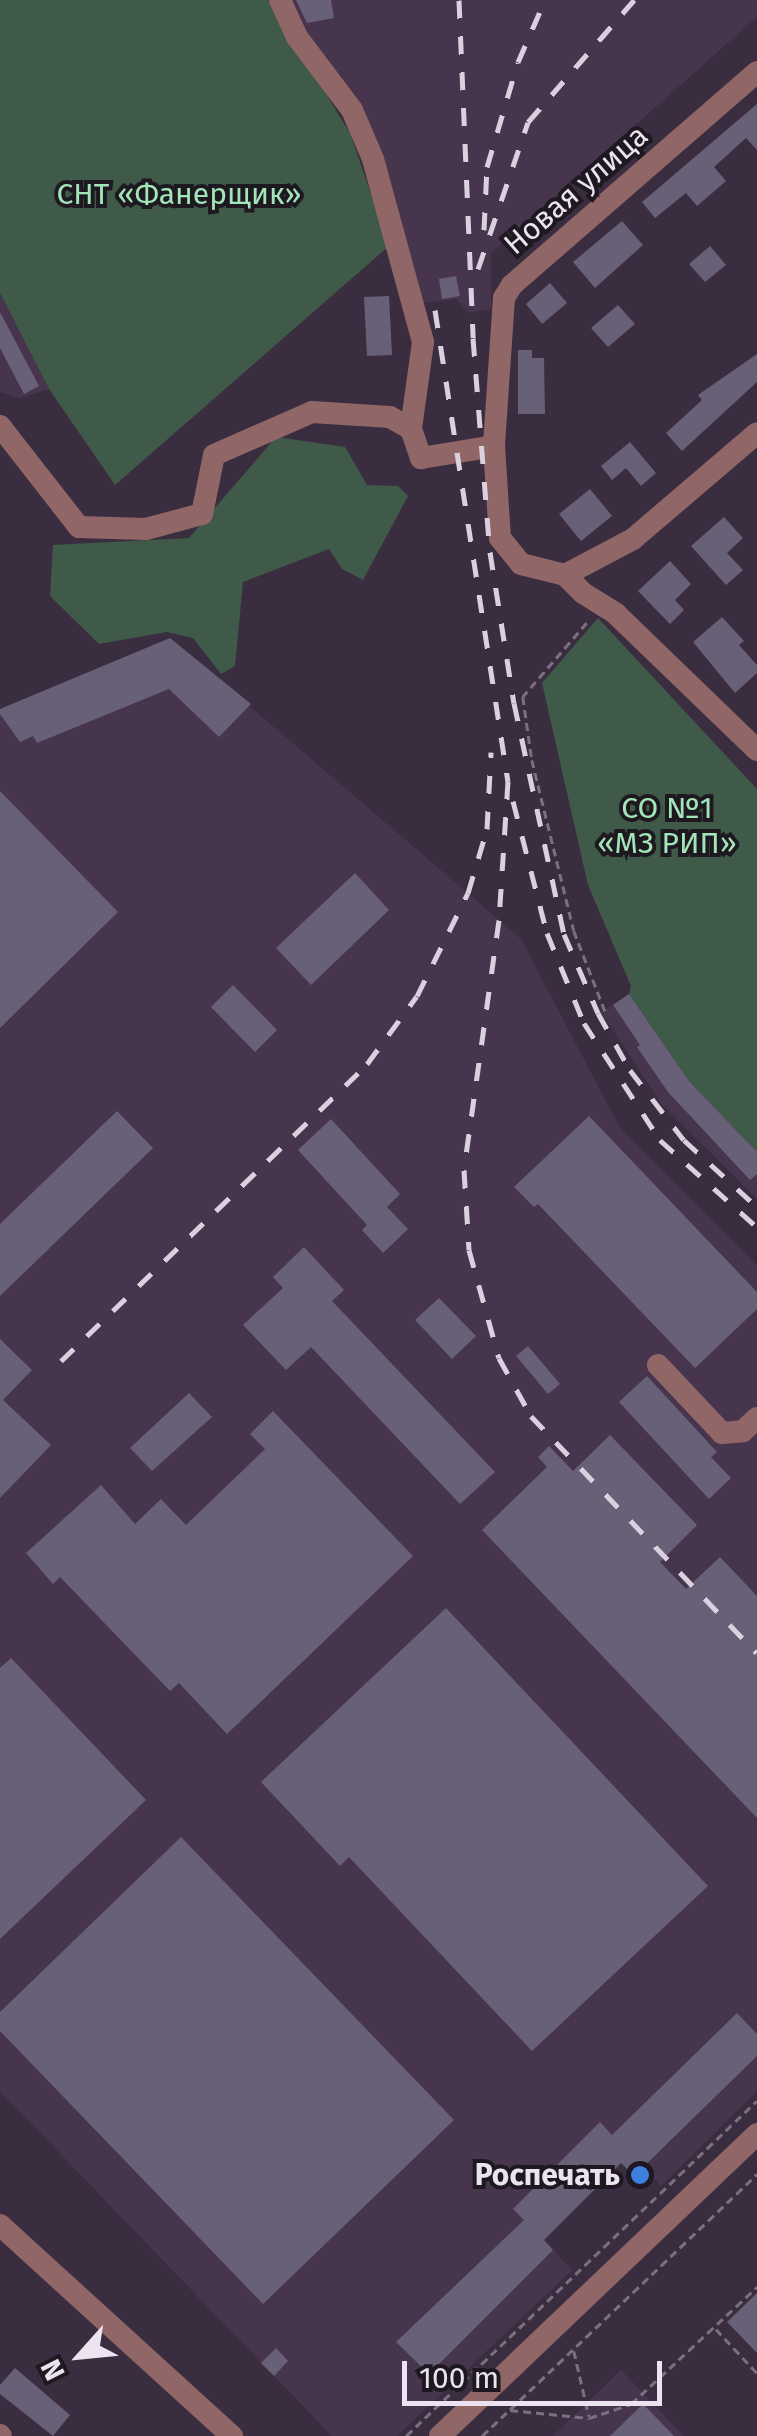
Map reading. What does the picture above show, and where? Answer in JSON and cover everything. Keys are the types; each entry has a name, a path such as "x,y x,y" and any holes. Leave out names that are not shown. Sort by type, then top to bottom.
{"street":[{"path":"280,0 297,37 352,110 373,159 423,342 410,429 421,458 494,446"},
{"name":"Новая улица","path":"565,574 521,564 500,538 494,446 504,298 512,285 757,72"},
{"path":"0,426 79,527 146,529 202,514 214,454 312,412 390,417 410,429"},
{"path":"757,433 633,539 565,574 757,750"},
{"path":"658,1364 722,1432 744,1431 757,1418"},
{"path":"440,2436 757,2134"},
{"path":"0,2226 232,2436"}],"path":[{"path":"602,605 523,697 532,760 574,931 604,1011"},
{"path":"406,2436 757,2101"},
{"path":"482,2436 757,2174"},
{"path":"509,2410 589,2418 630,2404 757,2287"},
{"path":"715,2328 757,2372"},
{"path":"574,2348 589,2418"}],"shaded area":[{"path":"287,0 757,0 757,17 491,253 491,309 469,313 456,299 414,304 382,162 296,25"},
{"path":"0,293 49,389 20,398 0,392"},
{"path":"170,638 521,939 620,1128 757,1265 757,2091 661,2186 630,2154 544,2240 572,2270 397,2436 332,2436 0,2091 0,709"},
{"path":"629,994 689,1081 757,1152 757,1199 662,1105 601,1012"},
{"path":"621,2370 684,2436 553,2436"}],"green space":[{"name":"СНТ «Фанерщик»","path":"0,0 268,0 350,133 389,246 115,485 49,389 0,293"},
{"path":"276,437 345,447 367,485 398,486 408,496 363,580 342,569 329,549 243,582 235,666 221,674 193,638 167,632 99,644 50,596 53,545 189,538"},
{"name":"СО №1 «МЗ РИП»","path":"598,618 757,789 757,1152 689,1081 629,994 631,986 588,885 542,683"}],"building":[{"path":"296,0 331,0 334,18 307,23"},
{"path":"757,104 757,150 746,138 714,167 726,181 697,206 686,193 655,218 642,202"},
{"path":"622,221 643,245 595,288 573,262"},
{"path":"710,246 726,265 705,282 689,264"},
{"path":"456,276 460,296 442,299 439,279"},
{"path":"550,283 567,303 542,324 526,304"},
{"path":"389,296 392,355 367,356 364,297"},
{"path":"618,305 635,324 608,347 591,328"},
{"path":"0,312 39,386 24,394 0,348"},
{"path":"518,350 532,350 532,358 544,358 545,414 518,414"},
{"path":"757,354 757,382 682,451 666,433 702,400 698,395"},
{"path":"630,442 656,473 641,486 626,468 612,480 601,466"},
{"path":"590,489 612,516 581,541 559,514"},
{"path":"724,517 743,538 727,553 743,570 726,585 691,546"},
{"path":"670,561 691,584 675,600 684,610 670,624 638,591"},
{"path":"722,617 744,641 739,645 757,665 757,673 735,693 693,642"},
{"path":"170,638 251,704 219,737 169,689 37,743 33,736 20,742 0,714 0,709"},
{"path":"0,791 118,912 0,1028"},
{"path":"355,873 389,910 311,985 276,948"},
{"path":"233,985 277,1030 255,1052 211,1007"},
{"path":"629,994 689,1081 757,1152 757,1174 750,1180 668,1092 637,1047 640,1045 613,1005"},
{"path":"117,1111 153,1148 0,1296 0,1224"},
{"path":"589,1116 757,1292 757,1309 695,1368 538,1204 534,1207 514,1187"},
{"path":"331,1119 400,1194 387,1207 408,1229 383,1253 362,1230 367,1225 298,1150"},
{"path":"304,1247 344,1290 332,1301 495,1472 460,1504 311,1347 286,1370 243,1325 283,1288 273,1277"},
{"path":"439,1298 476,1336 452,1359 415,1320"},
{"path":"0,1339 32,1370 3,1400 51,1445 0,1498"},
{"path":"528,1346 560,1384 548,1394 516,1356"},
{"path":"647,1376 717,1452 711,1457 731,1478 709,1499 619,1402"},
{"path":"189,1393 212,1417 152,1471 130,1448"},
{"path":"273,1411 413,1556 227,1734 179,1683 170,1691 60,1577 53,1584 26,1553 101,1485 135,1524 161,1499 186,1525 265,1449 250,1434"},
{"path":"610,1435 697,1525 660,1562 686,1589 720,1557 757,1596 757,1818 482,1530 547,1467 538,1457 549,1446 573,1471"},
{"path":"446,1608 708,1886 532,2051 349,1857 340,1866 261,1782"},
{"path":"11,1658 146,1800 0,1939 0,1668"},
{"path":"181,1837 454,2120 263,2304 0,2031 0,2012"},
{"path":"737,2013 757,2034 757,2056 634,2176 621,2163 544,2240 553,2250 429,2374 396,2342 524,2220 513,2209 600,2122 612,2135"},
{"path":"757,2293 757,2353 727,2322"},
{"path":"276,2348 288,2361 274,2376 261,2363"},
{"path":"15,2368 70,2415 53,2436 0,2394 0,2385"},
{"path":"643,2404 674,2436 610,2436"}],"railway":[{"path":"459,0 473,338 490,552 514,703 564,934 598,1013 630,1070 684,1140 757,1207"},
{"path":"484,230 487,167 518,62 545,0"},
{"path":"478,269 528,122 634,0"},
{"path":"435,310 508,781 499,920 464,1170 469,1250 499,1358 531,1416 757,1653"},
{"path":"61,1361 367,1064 417,996 468,893 487,829 491,752"},
{"path":"513,801 547,933 584,1023 660,1140 757,1227"}],"place":[{"name":"Роспечать","path":"640,2175"}]}
